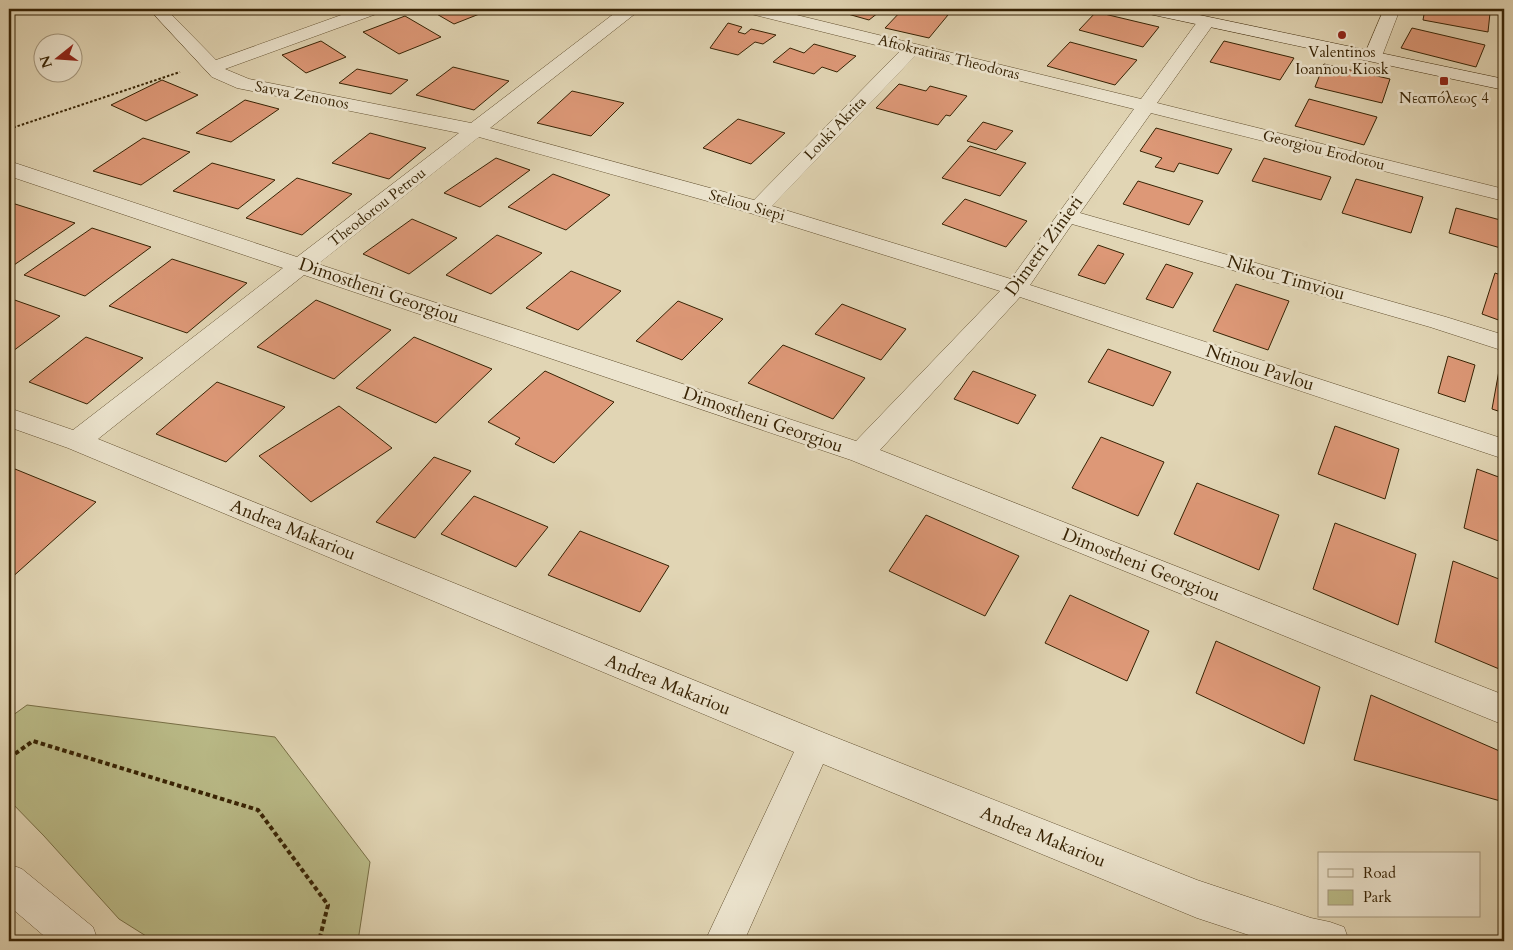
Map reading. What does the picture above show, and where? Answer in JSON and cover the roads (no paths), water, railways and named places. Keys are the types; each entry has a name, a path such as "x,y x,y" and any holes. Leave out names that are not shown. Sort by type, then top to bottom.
{"street":[{"name":"Savva Zenonos","path":"157,9 218,73 244,84 475,130"},
{"path":"211,65 373,9"},
{"name":"Theodorou Petrou","path":"77,441 630,9"},
{"name":"Aftokratiras Theodoras","path":"753,9 1144,106"},
{"path":"1150,9 1504,85"},
{"path":"1373,56 1392,9"},
{"name":"Dimetri Zinieri","path":"861,453 1016,288 1144,106 1206,22"},
{"name":"Louki Akrita","path":"758,208 912,48"},
{"name":"Georgiou Erodotou","path":"1144,106 1504,195"},
{"name":"Steliou Siepi","path":"475,130 758,208 1016,288"},
{"name":"Dimostheni Georgiou","path":"9,167 23,174 861,453 1504,710"},
{"name":"Nikou Timviou","path":"1067,216 1438,322 1504,343"},
{"name":"Ntinou Pavlou","path":"1016,288 1504,448"},
{"name":"Andrea Makariou","path":"9,417 77,441 815,745 1197,899 1311,937 1330,941"},
{"path":"724,941 815,745"},
{"path":"9,882 79,941"}],"place":[{"name":"Valentinos Ioannou Kiosk","path":"1342,35"},
{"name":"Νεαπόλεως 4","path":"1444,81"}]}
